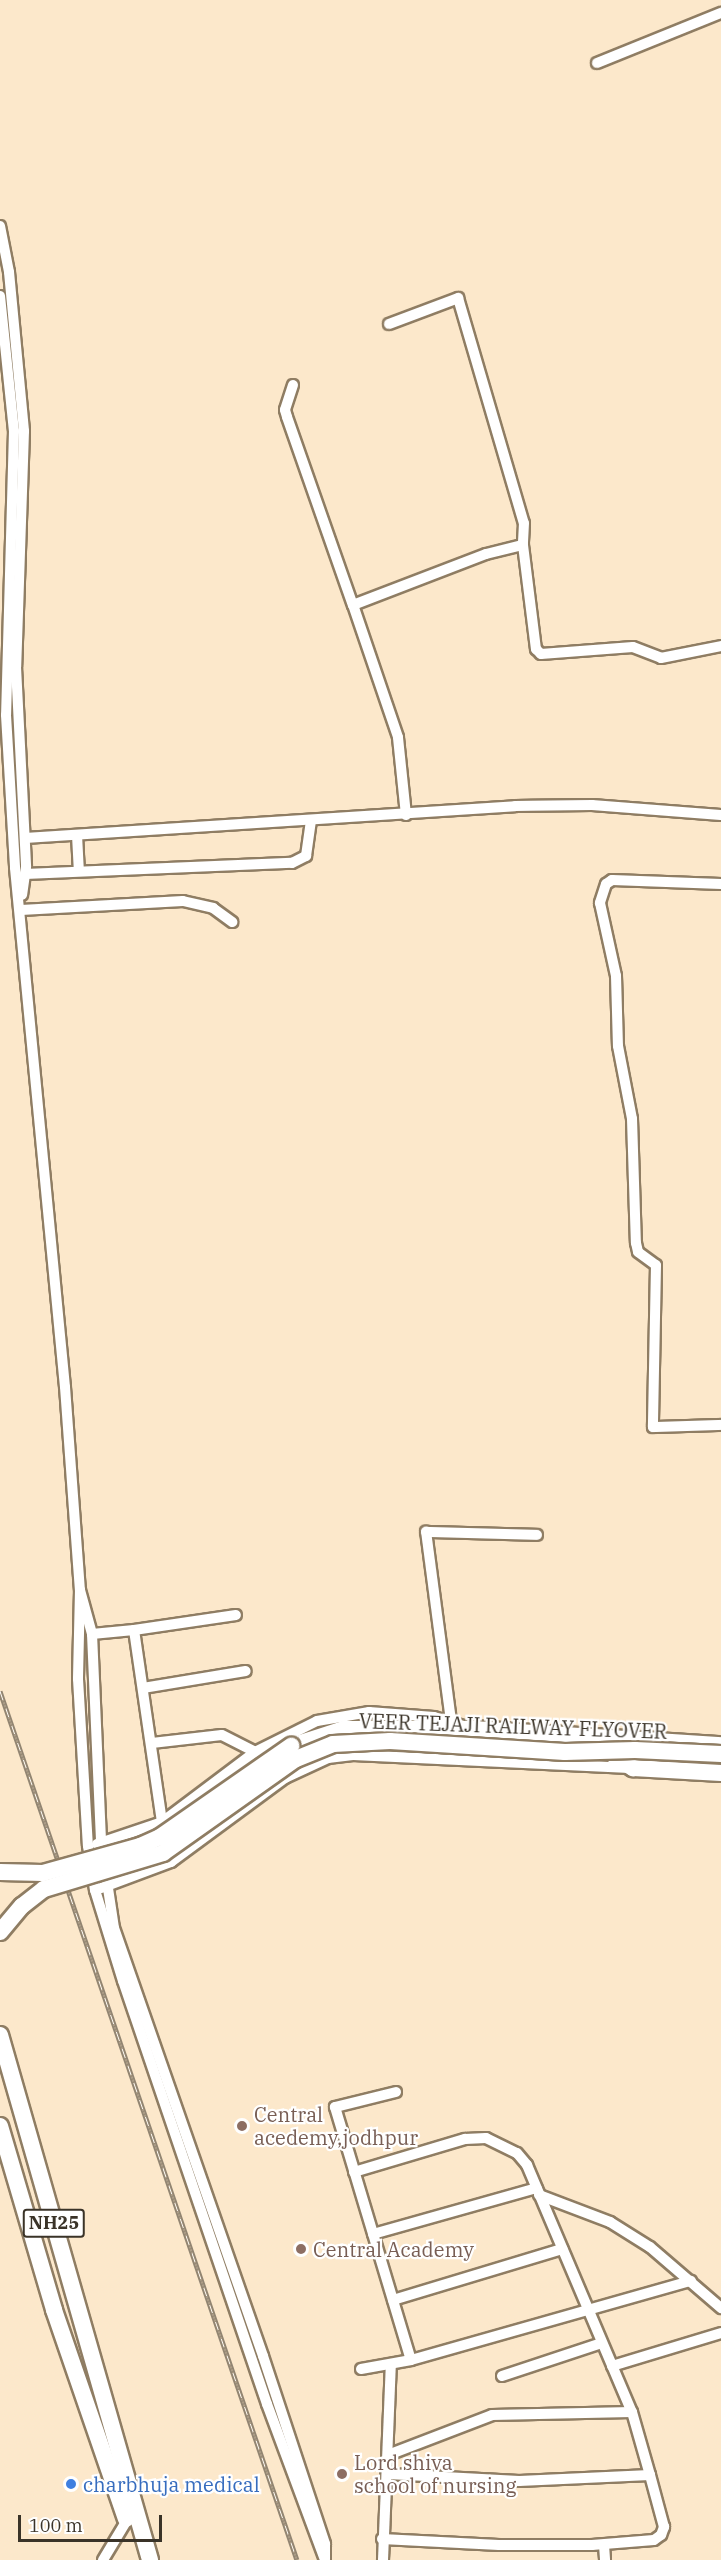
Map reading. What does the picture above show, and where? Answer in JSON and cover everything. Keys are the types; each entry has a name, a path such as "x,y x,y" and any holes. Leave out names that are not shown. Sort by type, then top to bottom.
{"main road":[{"path":"0,1872 43,1873 140,1846 189,1818 263,1762 318,1735 344,1729 430,1731 472,1729 589,1739 721,1744"},
{"path":"589,1739 633,1768 721,1773"},
{"name":"VEER TEJAJI RAILWAY FLYOVER","path":"0,1932 21,1906 44,1889 163,1853 296,1759 333,1744 390,1741 565,1752 721,1754"},
{"name":"NH25","path":"0,2035 150,2560"},
{"path":"0,2067 90,2376 107,2412"},
{"name":"NH25","path":"0,2126 54,2310 139,2560"},
{"path":"90,2376 92,2423"}],"street":[{"path":"597,63 721,13"},
{"path":"0,226 9,272 24,430 16,666 25,838 25,874 21,910"},
{"path":"0,296 14,431 6,715 21,910 65,1387 80,1590 78,1679 88,1846 197,2179 325,2544 326,2560 267,2404 197,2179"},
{"path":"389,324 458,298 524,523 523,545 536,649 541,654 633,647 661,658 721,646"},
{"path":"293,385 285,410 398,737 406,815"},
{"path":"353,604 486,554 523,545"},
{"path":"25,838 556,805 721,815"},
{"path":"25,874 292,863 306,856 311,822"},
{"path":"77,836 80,870"},
{"path":"721,884 612,880 606,884 600,903 616,976 618,1046 632,1119 636,1243 638,1252 656,1265 653,1427 721,1425"},
{"path":"21,910 183,901 213,908 231,922"},
{"path":"451,1720 426,1532 537,1535"},
{"path":"80,1590 92,1634 101,1842 100,1888"},
{"path":"92,1634 236,1615"},
{"path":"134,1630 162,1822"},
{"path":"143,1688 246,1671"},
{"path":"88,1846 162,1822 255,1752 288,1732 343,1714 369,1712 451,1720 472,1729"},
{"path":"152,1743 222,1735 255,1752"},
{"path":"100,1888 171,1862 285,1778 328,1758 353,1755 633,1768"},
{"path":"396,2092 335,2107 411,2360"},
{"path":"354,2172 465,2139 486,2139 517,2153 527,2165 632,2412 664,2527 661,2535 654,2540 604,2545 499,2545 382,2539"},
{"path":"373,2234 538,2192 610,2222 650,2247 721,2308"},
{"path":"393,2300 562,2249"},
{"path":"361,2369 411,2360 588,2312 691,2281"},
{"path":"612,2366 721,2333"},
{"path":"502,2376 602,2343"},
{"path":"383,2560 382,2539 388,2474 391,2364"},
{"path":"388,2455 492,2415 632,2412"},
{"path":"388,2474 519,2481 650,2475"},
{"path":"103,2560 127,2520"},
{"path":"604,2545 605,2560"}],"railway":[{"path":"0,1691 297,2560"}],"place":[{"name":"Central acedemy,jodhpur","path":"242,2126"},
{"name":"Central Academy","path":"301,2249"},
{"name":"Lord shiva school of nursing","path":"342,2474"},
{"name":"charbhuja medical","path":"71,2484"}]}
